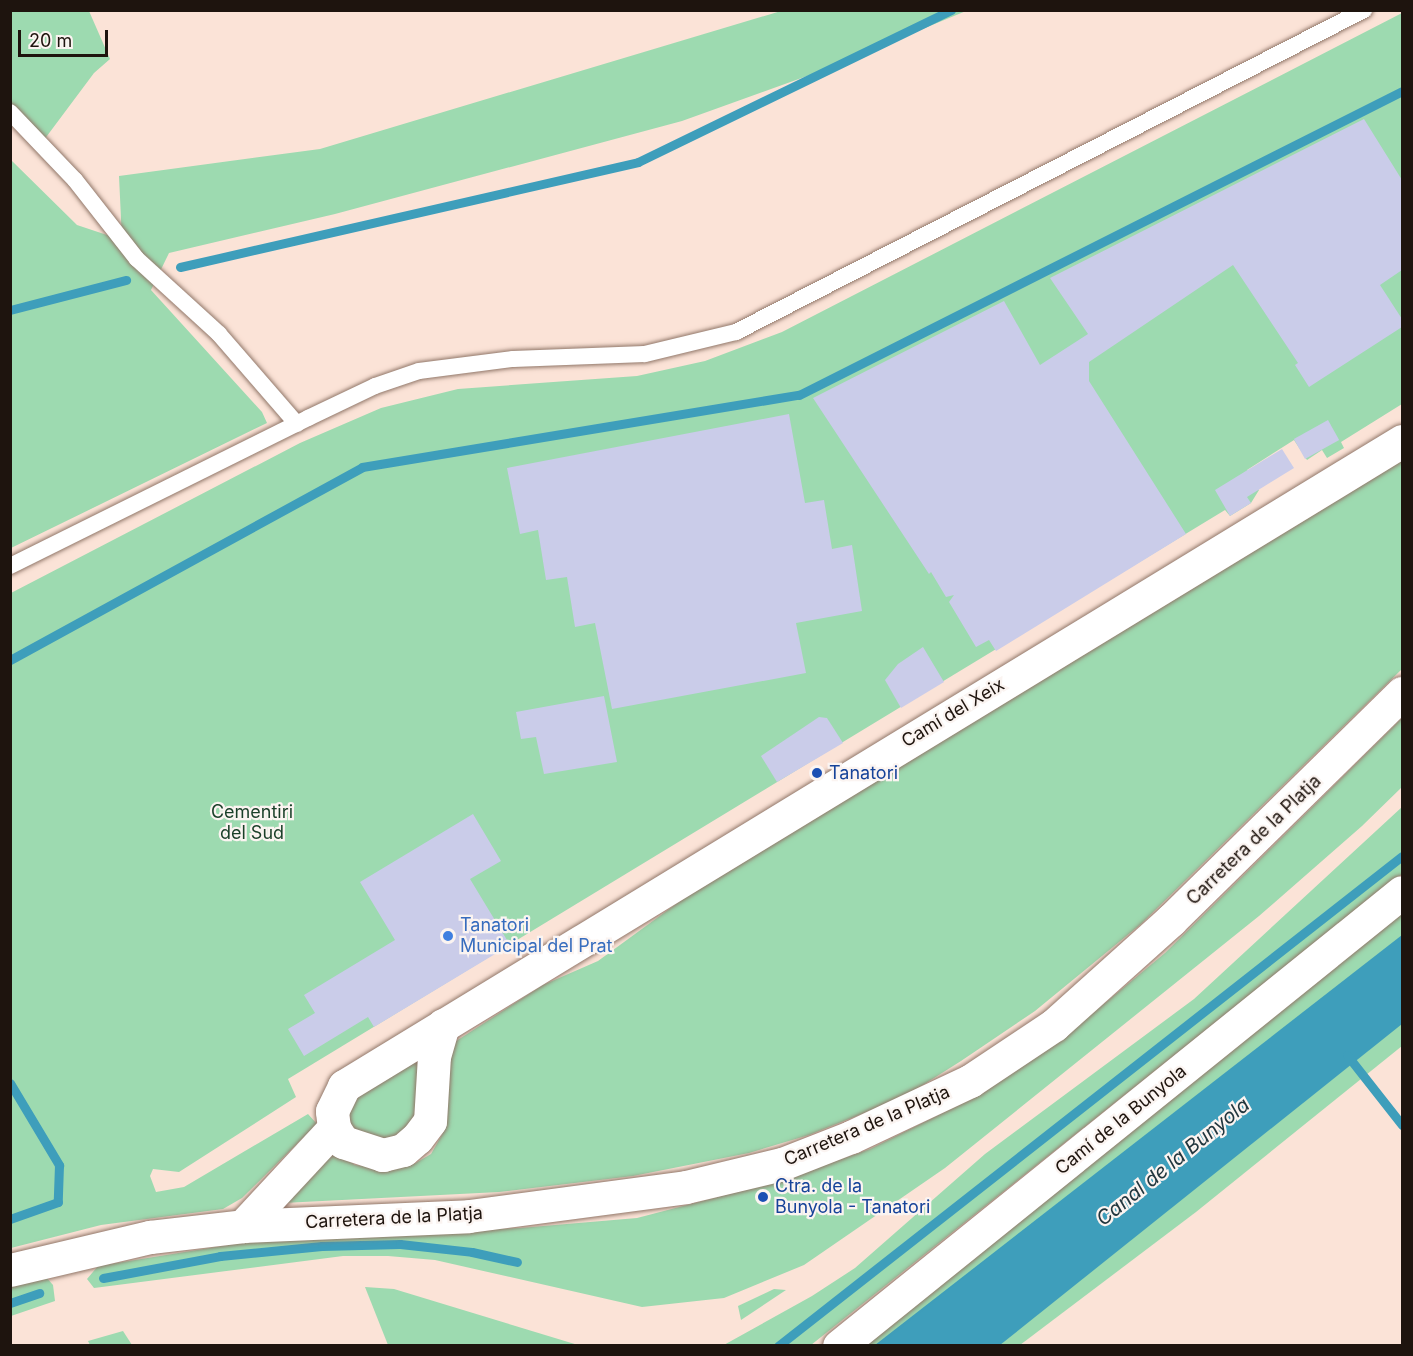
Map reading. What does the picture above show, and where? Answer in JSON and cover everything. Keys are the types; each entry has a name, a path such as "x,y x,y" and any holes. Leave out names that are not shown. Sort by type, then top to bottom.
{"street":[{"name":"Camí del Xeix","path":"334,1128 332,1111 344,1086 1402,441"},
{"name":"Carretera de la Platja","path":"10,1270 150,1237 243,1226 469,1216 658,1191 782,1164 851,1137 970,1081 1054,1025 1180,912 1402,693"},
{"name":"Camí de la Bunyola","path":"839,1346 1402,892"},
{"path":"243,1226 334,1128 343,1142 383,1155 403,1150 417,1138 430,1121 434,1056 443,1025"}],"lane":[{"path":"10,566 375,386 419,371 513,359 645,354 736,332 1364,10"},
{"path":"10,112 75,180 137,259 219,334 297,424"}],"green space":[{"path":"10,11 89,11 110,59 94,73 41,144 11,115"},
{"path":"781,11 966,11 821,71 682,121 335,214 169,253 151,290 262,412 267,423 11,548 10,159 77,225 122,240 119,176 320,149"},
{"name":"Cementiri del Sud","path":"1402,13 1402,404 1341,442 1344,448 1327,458 1322,450 1307,460 1294,440 1247,470 1259,490 1251,503 1230,516 1225,510 288,1079 296,1097 179,1172 153,1169 150,1176 156,1192 184,1187 308,1114 317,1124 242,1198 223,1209 101,1225 11,1248 11,593 300,443 381,408 458,389 637,376 705,361 782,332"},
{"path":"1402,461 1402,669 1141,924 1035,1011 961,1061 904,1097 809,1135 749,1153 633,1176 499,1192 283,1203 332,1149 355,1165 387,1169 414,1164 431,1154 443,1133 446,1058 450,1045 543,985 598,961 683,899"},
{"path":"1402,718 1402,787 1362,826 1259,916 945,1168 804,1265 724,1298 642,1307 435,1260 388,1256 343,1256 94,1288 87,1279 98,1266 265,1239 520,1228 637,1218 776,1182 870,1149 983,1093 1063,1038 1165,953"},
{"path":"1402,807 1402,874 811,1345 722,1346 812,1296 855,1268 985,1154 1194,999"},
{"path":"1402,911 1402,948 896,1345 863,1346"},
{"path":"1402,1001 1402,1046 1196,1212 1020,1345 983,1346"},
{"path":"423,1052 414,1121 392,1142 369,1140 350,1125 349,1111 354,1100"},
{"path":"46,1277 53,1285 55,1301 11,1316 11,1287"},
{"path":"365,1287 394,1289 578,1345 388,1345"},
{"path":"774,1289 786,1290 741,1320 738,1306"},
{"path":"123,1331 132,1345 90,1345 88,1341"}],"water":[{"name":"Canal de la Bunyola","path":"1402,935 1402,1024 1000,1345 875,1345"}],"building":[{"path":"1364,119 1402,180 1402,270 1380,285 1402,319 1402,327 1309,387 1295,365 1298,363 1233,265 1089,362 1089,381 1186,534 996,651 989,640 976,647 949,602 954,595 946,597 931,572 929,574 813,398 1004,301 1040,365 1088,334 1050,278"},
{"path":"789,414 805,503 824,500 832,549 852,545 862,611 796,623 806,673 612,709 595,623 575,627 567,577 546,580 538,530 520,534 507,468"},
{"path":"1328,420 1339,440 1305,459 1294,439"},
{"path":"1282,449 1294,468 1247,497 1251,503 1230,516 1215,490"},
{"path":"923,647 944,682 901,708 885,680 898,664"},
{"path":"604,696 617,762 544,774 536,737 521,739 516,712"},
{"path":"819,717 827,718 843,743 777,782 761,756"},
{"name":"Tanatori Municipal del Prat","path":"473,814 501,861 470,879 510,945 374,1027 368,1017 304,1056 288,1029 315,1013 304,995 395,940 360,882"}],"waterway":[{"path":"180,267 638,162 951,10"},
{"path":"10,660 362,467 799,395 1402,91"},
{"path":"10,310 126,280"},
{"path":"778,1346 1402,856"},
{"path":"1347,1055 1402,1125"},
{"path":"10,1083 59,1165 58,1202 10,1219"},
{"path":"103,1278 220,1256 322,1246 400,1244 472,1252 517,1262"},
{"path":"10,1303 39,1293"}],"place":[{"name":"Tanatori","path":"817,773"},
{"name":"Tanatori Municipal del Prat","path":"448,936"},
{"name":"Ctra. de la Bunyola - Tanatori","path":"763,1197"}]}
